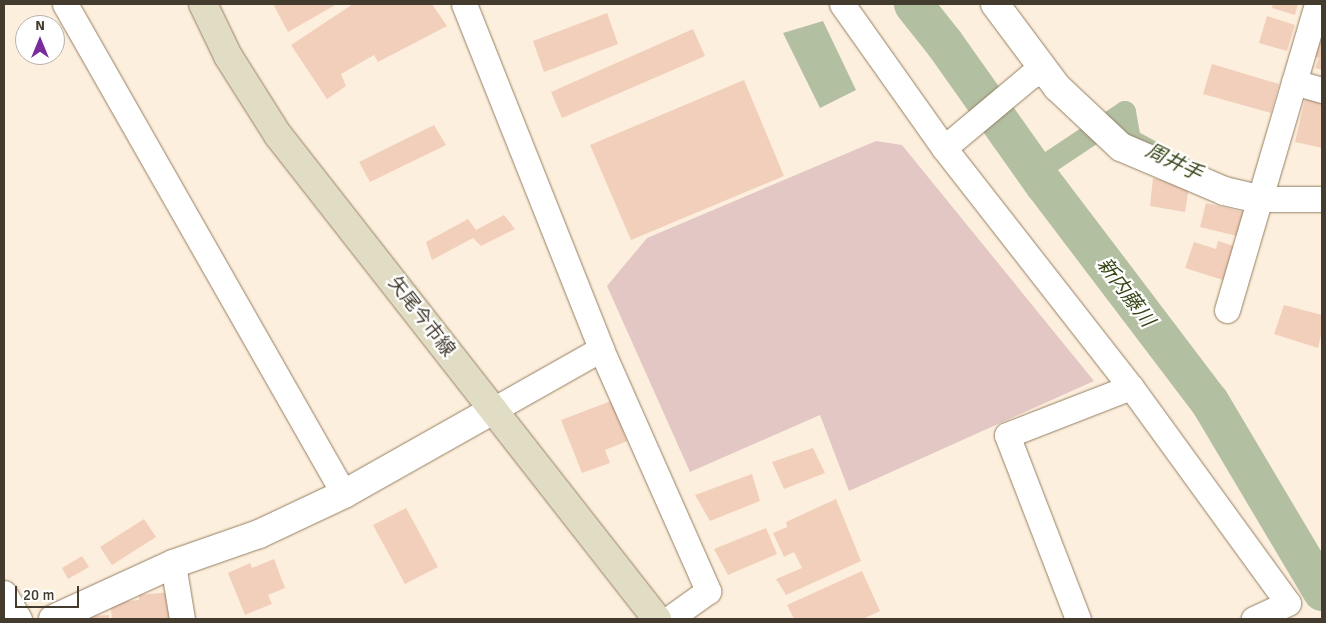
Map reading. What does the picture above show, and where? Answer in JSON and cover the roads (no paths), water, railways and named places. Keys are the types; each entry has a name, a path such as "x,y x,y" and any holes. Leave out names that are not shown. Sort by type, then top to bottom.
{"main road":[{"name":"矢尾今市線","path":"203,4 228,56 278,135 657,619"}],"street":[{"path":"65,4 344,494"},
{"path":"464,4 601,349 708,591 669,619"},
{"path":"842,4 1130,387 1288,603 1253,619"},
{"path":"995,4 1037,74 1057,87 1121,147 1224,191 1259,199 1322,199"},
{"path":"1227,310 1317,4"},
{"path":"948,144 1037,74"},
{"path":"1294,82 1322,90"},
{"path":"53,619 173,564 259,534 344,494 601,349"},
{"path":"1078,619 1007,435 1130,387"},
{"path":"173,564 182,619"},
{"path":"4,592 18,619"}],"waterway":[{"name":"新内藤川","path":"913,4 944,43 1044,184 1209,401 1322,591"},
{"name":"周井手","path":"1035,172 1125,112 1130,140 1153,152"}]}
